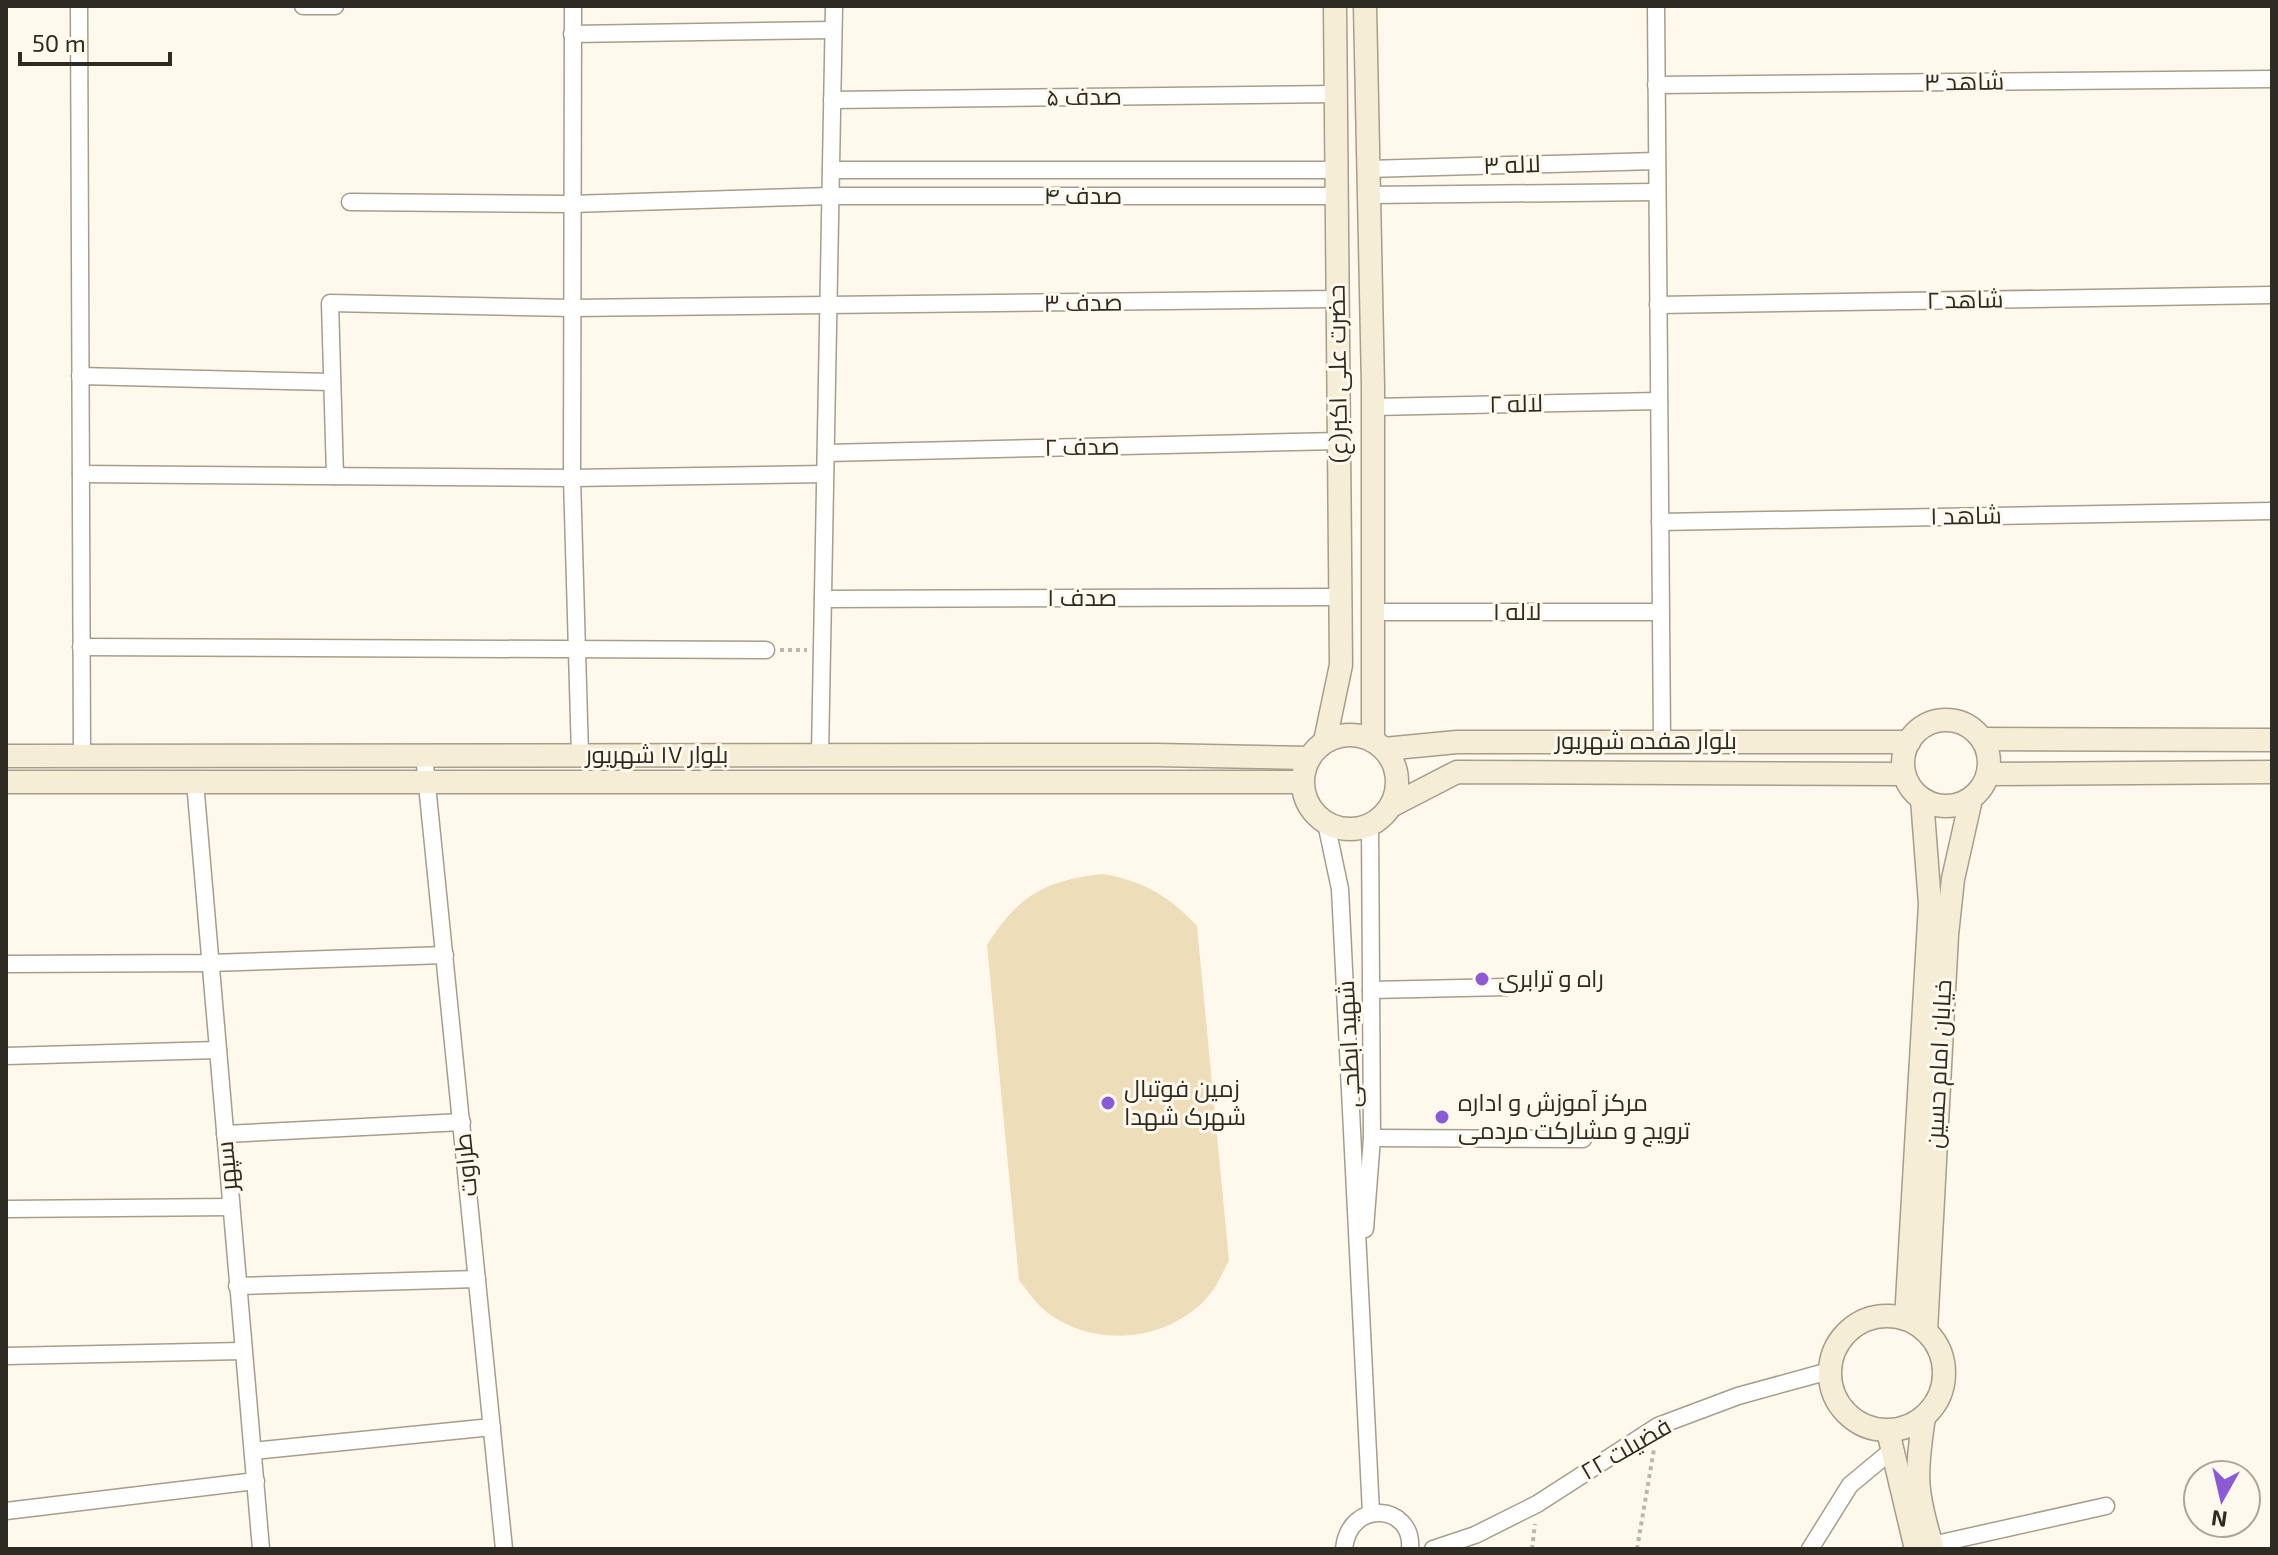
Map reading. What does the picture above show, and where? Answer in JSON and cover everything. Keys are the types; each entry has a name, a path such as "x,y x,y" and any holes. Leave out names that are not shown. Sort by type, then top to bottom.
{"street":[{"path":"79,6 82,755"},
{"path":"303,6 335,6"},
{"path":"573,6 572,478 580,755"},
{"path":"820,755 834,6"},
{"name":"حضرت علی اکبر(ع)","path":"1325,741 1341,665 1335,6"},
{"name":"حضرت علی اکبر(ع)","path":"1365,6 1378,745"},
{"path":"1656,6 1662,740"},
{"path":"572,34 833,30"},
{"name":"شاهد ۳","path":"1656,85 2272,79"},
{"name":"صدف ۵","path":"832,100 1335,94"},
{"name":"لاله ۳","path":"1368,169 1656,161"},
{"path":"1335,170 1368,169"},
{"name":"صدف ۴","path":"831,170 1335,170"},
{"name":"لاله ۳","path":"1369,195 1657,192"},
{"path":"1335,196 1369,195"},
{"name":"صدف ۴","path":"350,202 571,204 830,196 1335,196"},
{"name":"شاهد ۲","path":"1658,305 2272,295"},
{"name":"صدف ۳","path":"332,382 330,303 571,308 1337,299"},
{"path":"80,376 332,382 335,476"},
{"name":"لاله ۲","path":"1373,407 1659,401"},
{"name":"صدف ۲","path":"826,453 1339,441"},
{"path":"81,474 572,478 825,474"},
{"name":"شاهد ۱","path":"1660,522 2272,511"},
{"path":"1340,557 1374,557"},
{"name":"صدف ۱","path":"823,599 1341,597"},
{"name":"لاله ۱","path":"1375,612 1660,612"},
{"path":"81,647 766,650"},
{"path":"1945,720 1962,723 1982,739 1990,760 1988,774 1982,788 1971,799 1943,806 1922,799 1904,774 1904,754 1909,742 1928,724 1945,720"},
{"path":"1349,735 1378,745 1394,766 1397,786 1391,806 1370,824 1349,829 1326,823 1308,806 1302,782 1308,758 1325,741 1349,735"},
{"path":"1982,739 2272,740"},
{"name":"بلوار هفده شهریور","path":"1378,745 1662,740 1909,742"},
{"name":"طراوت","path":"424,755 504,1549"},
{"name":"بلوار ۱۷ شهریور","path":"6,756 1308,758"},
{"name":"بلوار هفده شهریور","path":"1391,806 1457,772 1904,774"},
{"path":"1988,774 2272,772"},
{"name":"بلوار ۱۷ شهریور","path":"6,782 1302,782"},
{"name":"سپهر","path":"195,782 261,1549"},
{"name":"خیابان امام حسین","path":"1906,1319 1930,904 1922,799"},
{"name":"خیابان امام حسین","path":"1926,1331 1947,935 1953,879 1971,799"},
{"name":"شهید ابطحی","path":"1326,823 1340,889 1371,1513"},
{"name":"شهید ابطحی","path":"1360,1266 1368,1209 1372,1138 1370,824"},
{"path":"6,964 210,963 445,955"},
{"path":"1371,990 1507,987"},
{"path":"6,1056 218,1050"},
{"path":"225,1134 462,1122"},
{"path":"1372,1138 1583,1139"},
{"path":"6,1209 231,1207"},
{"path":"237,1286 477,1279"},
{"path":"1810,1549 1850,1485 1890,1441 1924,1417 1939,1398 1944,1374 1940,1351 1926,1331 1906,1319 1879,1316 1854,1326 1836,1346 1829,1371 1833,1394 1846,1413 1890,1441 1927,1548"},
{"path":"6,1356 242,1351"},
{"name":"فضیلت ۲۲","path":"1433,1549 1475,1535 1537,1504 1658,1426 1738,1396 1829,1371"},
{"path":"1924,1417 1915,1473 1927,1548"},
{"path":"253,1451 492,1427"},
{"path":"6,1511 256,1481"},
{"path":"1927,1548 2106,1506"},
{"path":"1344,1549 1346,1534 1356,1520 1371,1513 1389,1514 1403,1524 1411,1540 1410,1549"}],"path":[{"path":"766,650 822,650"},
{"path":"1637,1549 1658,1426"}],"shaded area":[{"name":"زمین فوتبال شهرک شهدا","path":"1104,874 1132,881 1155,892 1197,926 1229,1261 1214,1289 1194,1310 1153,1331 1130,1335 1084,1331 1062,1322 1043,1309 1019,1280 987,945 1010,914 1035,893 1065,881"}],"place":[{"name":"راه و ترابری","path":"1482,979"},
{"name":"زمین فوتبال شهرک شهدا","path":"1108,1103"},
{"name":"مرکز آموزش و اداره ترویج و مشارکت مردمی","path":"1442,1117"}]}
